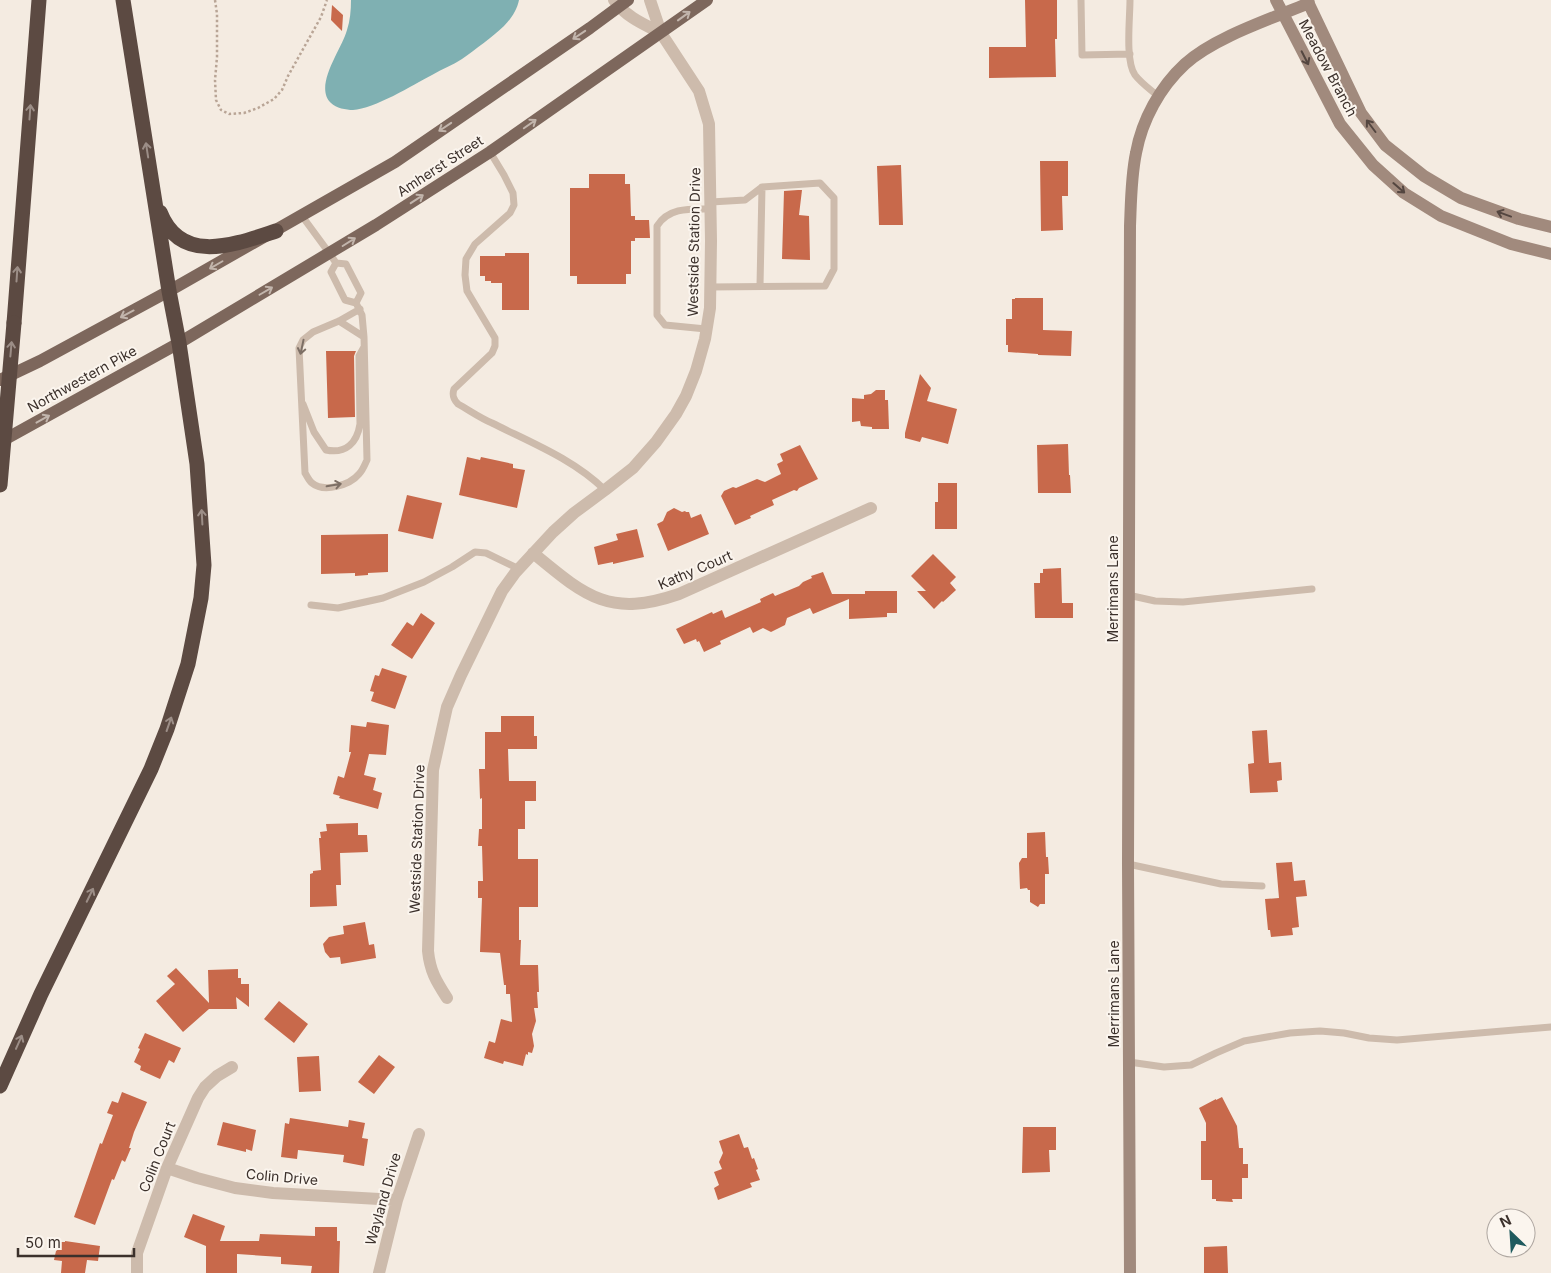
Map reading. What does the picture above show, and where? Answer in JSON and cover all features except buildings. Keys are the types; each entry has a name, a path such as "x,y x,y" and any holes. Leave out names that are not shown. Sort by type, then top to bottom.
{"highway":[{"path":"0,485 39,0"},
{"path":"0,1086 41,994 151,769 167,729 188,664 201,598 204,566 197,464 123,0"},
{"path":"155,198 169,229 177,238 187,243 200,246 220,246 241,242 276,231"}],"main road":[{"name":"Amherst Street","path":"179,343 333,258 490,152 707,0"},
{"name":"Meadow Branch","path":"1276,0 1340,124 1373,165 1404,193 1441,216 1511,244 1551,254"},
{"name":"Meadow Branch","path":"1310,1 1361,113 1385,145 1424,176 1461,198 1519,219 1551,227"},
{"name":"Merrimans Lane","path":"1130,1273 1128,595 1130,226 1132,174 1140,136 1149,114 1158,96 1180,69 1197,55 1231,36 1310,1"},
{"name":"Amherst Street","path":"170,291 395,162 620,2"},
{"path":"0,380 40,361 170,291"},
{"name":"Northwestern Pike","path":"0,442 179,343"}],"street":[{"name":"Westside Station Drive","path":"447,998 434,978 428,951 434,770 447,707 502,591 518,569 574,513 633,468 656,442 676,414 696,372 706,329 710,308 711,206 709,124 699,91 661,33 650,0"},
{"path":"620,2 633,20 661,33"},
{"name":"Kathy Court","path":"533,553 566,580 596,598 610,602 643,604 679,594 871,508"},
{"name":"Colin Court","path":"137,1273 137,1253 167,1168 198,1098 205,1087 217,1076 232,1067"},
{"name":"Wayland Drive","path":"379,1273 397,1200 419,1134"},
{"name":"Colin Drive","path":"167,1168 234,1188 254,1191 397,1200"}],"lane":[{"path":"1081,0 1082,55 1130,54"},
{"path":"1130,0 1130,54 1132,68 1136,76 1158,96"},
{"path":"490,152 513,193 514,205 510,213 475,244 466,259 465,275 467,291 495,338 495,346 492,353 454,389 454,400 490,422 545,448 578,467 605,490"},
{"path":"706,329 665,325 657,315 657,226 662,217 673,212 745,200 762,186 820,183 834,198 834,269 825,286 710,287"},
{"path":"760,286 762,186"},
{"path":"302,216 333,258 346,264 361,293 358,306 364,337 367,460 359,474 352,480 337,487 320,487 311,483 305,473 300,348 303,340 313,332 339,321 358,306"},
{"path":"333,258 331,272 342,295 345,300 358,306"},
{"path":"339,321 364,337"},
{"path":"301,399 314,432 326,450 335,452 347,448 355,440 360,424 359,356 364,347"},
{"path":"311,604 338,608 383,598 424,582 476,552 486,553 518,569"},
{"path":"1128,595 1155,601 1183,602 1312,589"},
{"path":"1128,864 1221,884 1262,886"},
{"path":"1129,1062 1164,1067 1191,1065 1244,1041 1290,1033 1320,1031 1397,1040 1551,1027"}],"path":[{"path":"215,0 217,14 216,100 221,110 229,114 258,108 274,99 282,90 321,17 327,0"}],"water":[{"path":"351,0 519,0 513,14 504,26 462,59 372,106 347,110 331,103 326,96 325,87 330,67 348,27"}]}
